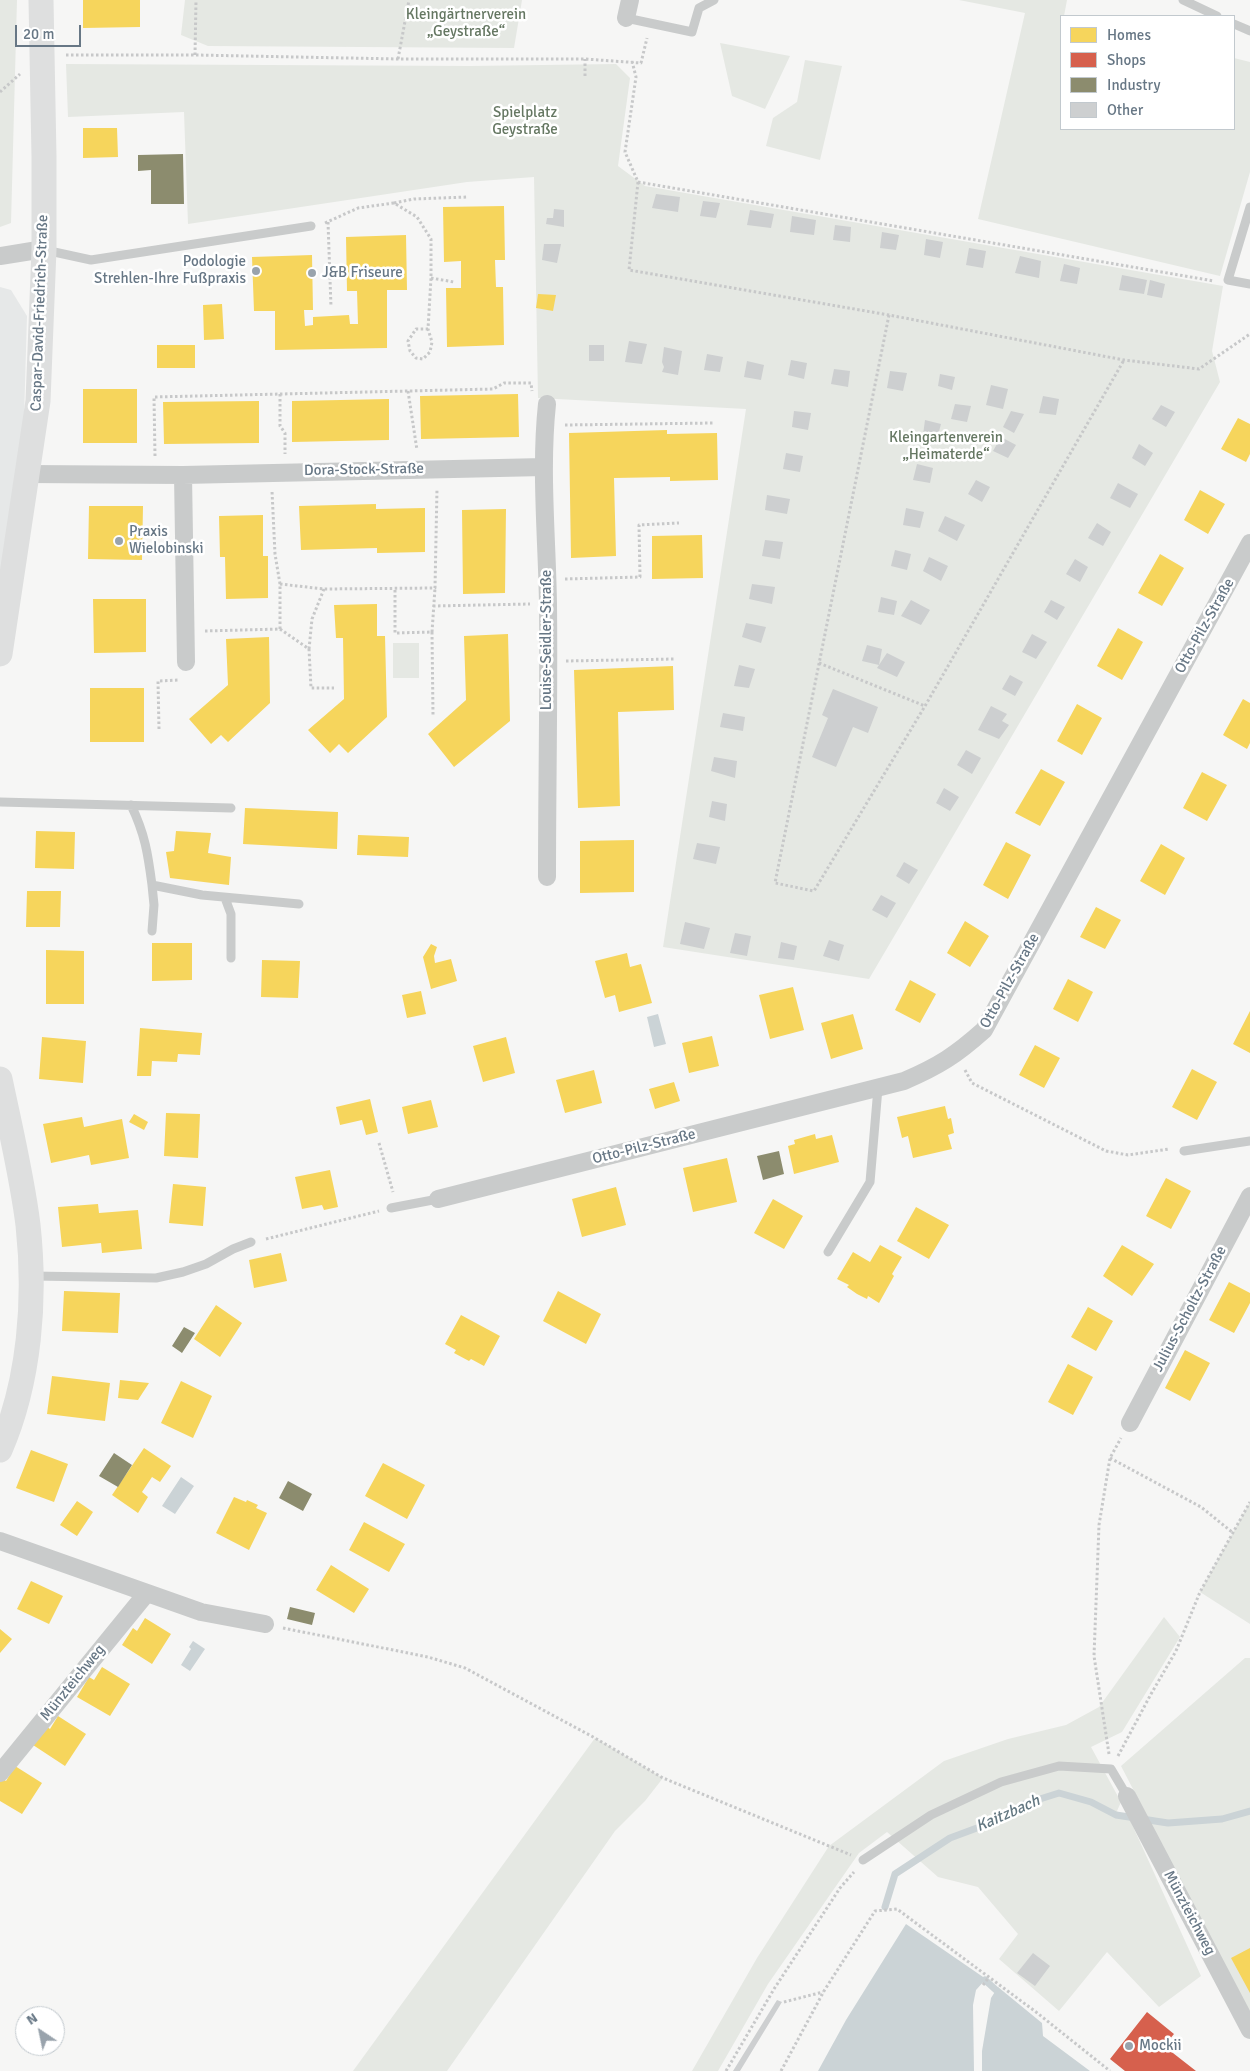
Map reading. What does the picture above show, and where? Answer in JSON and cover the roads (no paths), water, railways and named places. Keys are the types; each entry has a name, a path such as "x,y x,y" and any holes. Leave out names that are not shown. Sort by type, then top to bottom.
{"street":[{"name":"Caspar-David-Friedrich-Straße","path":"0,654 38,401 44,249 41,0"},
{"path":"626,18 630,0"},
{"path":"0,256 44,249"},
{"name":"Louise-Seidler-Straße","path":"547,404 544,426 548,604 547,877"},
{"name":"Dora-Stock-Straße","path":"27,474 183,475 544,467"},
{"path":"183,475 186,662"},
{"name":"Otto-Pilz-Straße","path":"438,1199 904,1081 935,1068 956,1054 984,1030 1250,543"},
{"path":"0,1079 28,1226 31,1327 22,1379 0,1450"},
{"name":"Julius-Scholtz-Straße","path":"1130,1423 1250,1196"},
{"path":"0,1541 146,1594 202,1612 265,1624"},
{"name":"Münzteichweg","path":"0,1773 146,1594"},
{"name":"Münzteichweg","path":"1127,1796 1250,2030"}],"lane":[{"path":"626,18 692,32 698,8 714,0"},
{"path":"1183,0 1216,15"},
{"path":"1235,24 1250,32"},
{"path":"1250,207 1228,280 1250,284"},
{"path":"44,249 91,260 311,226"},
{"path":"0,802 231,808"},
{"path":"131,805 141,824 147,847 154,904 152,931"},
{"path":"152,885 225,898 299,904"},
{"path":"225,898 231,914 231,958"},
{"path":"828,1252 870,1182 878,1088"},
{"path":"1184,1151 1250,1141"},
{"name":"Otto-Pilz-Straße","path":"394,1208 438,1199"},
{"path":"30,1276 156,1278 183,1272 206,1264 233,1249 251,1242"},
{"path":"863,1860 931,1815 1001,1782 1059,1766 1112,1769 1127,1796"}],"waterway":[{"name":"Kaitzbach","path":"885,1907 895,1874 950,1838 985,1825 1024,1804 1059,1793 1091,1802 1116,1815 1168,1823 1222,1819 1250,1811"},
{"path":"985,1980 996,1990"}],"place":[{"name":"Podologie Strehlen-Ihre Fußpraxis","path":"256,271"},
{"name":"J&B Friseure","path":"312,273"},
{"name":"Praxis Wielobinski","path":"119,541"},
{"name":"Mockii","path":"1129,2046"}],"park label":[{"name":"Kleingärtnerverein „Geystraße“","path":"466,24"},
{"name":"Spielplatz Geystraße","path":"525,122"},
{"name":"Kleingartenverein „Heimaterde“","path":"946,446"}]}
